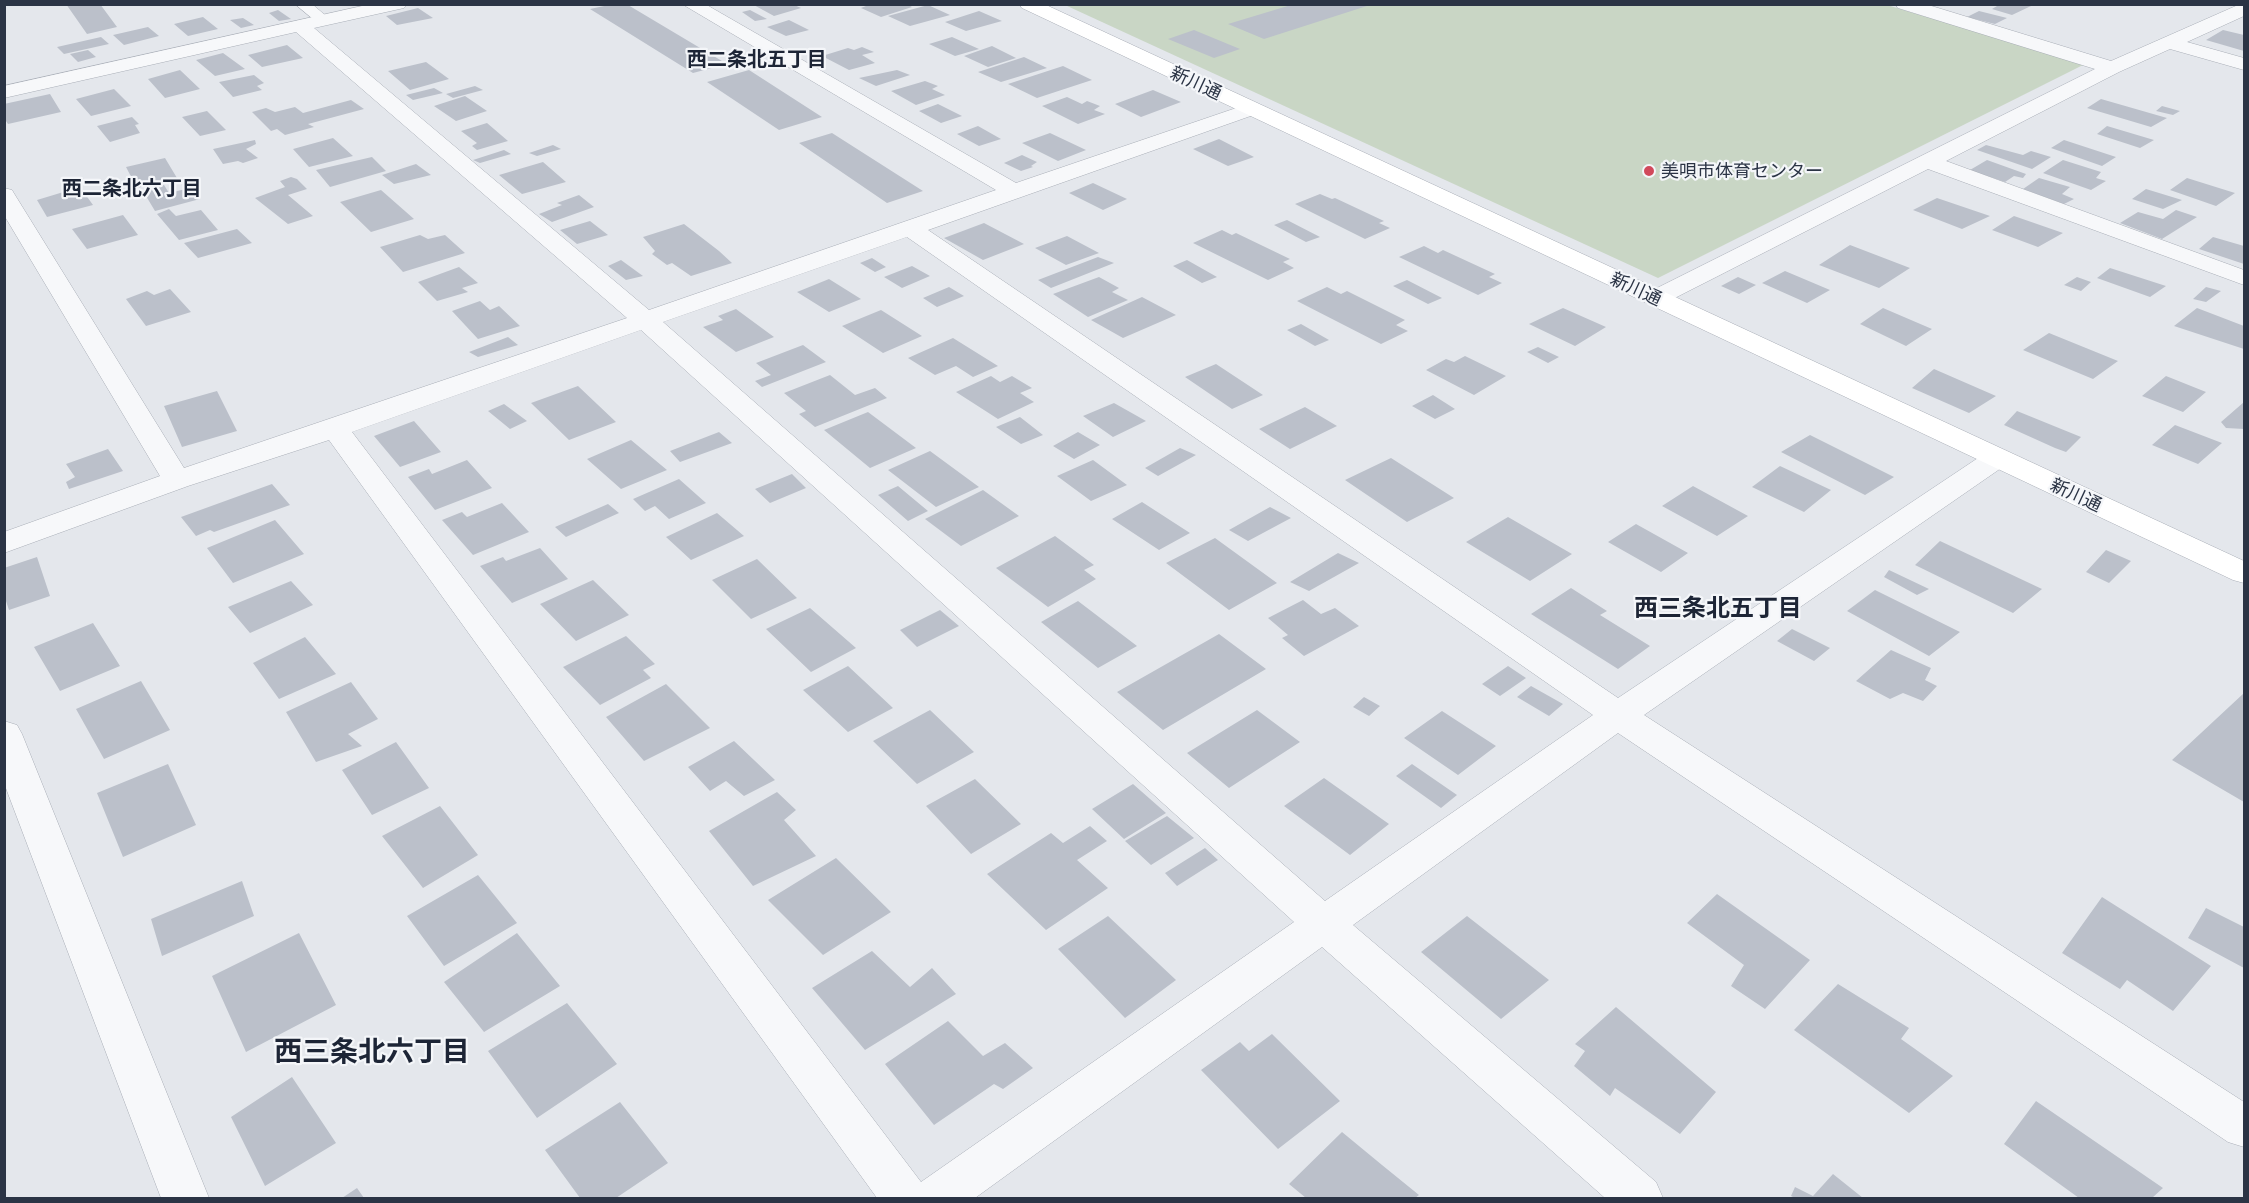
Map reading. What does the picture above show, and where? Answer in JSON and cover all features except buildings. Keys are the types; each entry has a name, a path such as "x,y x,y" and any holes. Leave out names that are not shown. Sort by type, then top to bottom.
{"street":[{"path":"4,92 301,15 324,21 398,4"},
{"path":"691,4 1015,192"},
{"name":"新川通","path":"1028,4 2244,573"},
{"path":"1904,4 2112,68"},
{"path":"1656,298 2112,68 2244,9"},
{"path":"301,15 1322,923 1639,1198"},
{"path":"2170,43 2244,64"},
{"path":"4,543 177,480 335,428 1252,109"},
{"path":"1926,161 2244,278"},
{"path":"4,195 177,480"},
{"path":"909,228 1618,715 2244,1127"},
{"path":"335,428 905,1198"},
{"path":"937,1198 1618,715 1997,458"},
{"path":"4,734 185,1198"}],"green space":[{"name":"美唄市体育センター","path":"1065,5 1887,5 2085,64 1658,278"}],"place":[{"name":"美唄市体育センター","path":"1649,171"}],"district":[{"name":"西二条北五丁目","path":"757,59"},
{"name":"西二条北六丁目","path":"132,188"},
{"name":"西三条北五丁目","path":"1718,608"},
{"name":"西三条北六丁目","path":"372,1052"}]}
